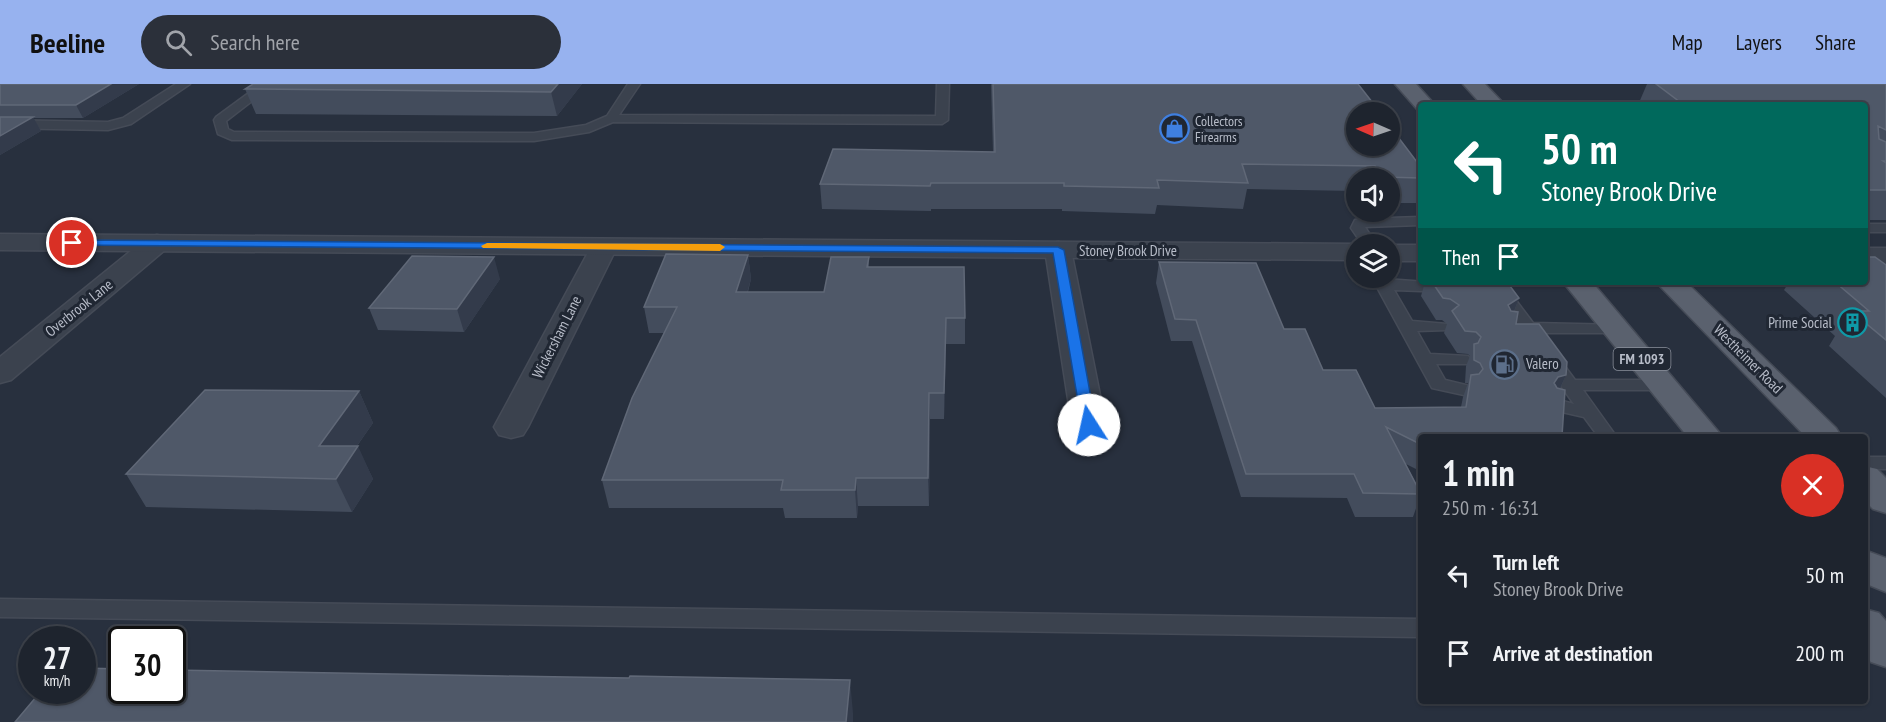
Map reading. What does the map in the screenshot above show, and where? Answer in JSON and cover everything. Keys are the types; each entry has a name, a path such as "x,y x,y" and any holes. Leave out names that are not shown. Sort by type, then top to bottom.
{"main road":[{"path":"1405,84 1421,102"},
{"path":"1473,84 1491,102"},
{"name":"FM 1093","path":"1579,285 1704,434"},
{"name":"Westheimer Road","path":"1673,285 1822,434"},
{"path":"1868,482 1886,500"},
{"path":"1868,566 1886,577"}],"street":[{"name":"Stoney Brook Drive","path":"0,242 1346,252"},
{"name":"Overbrook Lane","path":"0,373 158,243"},
{"name":"Wickersham Lane","path":"511,428 604,247"},
{"path":"1058,250 1089,425"},
{"path":"1400,253 1418,253"}],"lane":[{"path":"0,124 108,126 127,121 184,84"},
{"path":"268,84 220,120 222,131 232,136 534,137 589,128 611,118 942,120 943,84"},
{"path":"611,118 634,84"},
{"path":"1362,234 1358,228 1360,223 1418,221"},
{"path":"1868,228 1886,228"},
{"path":"1400,283 1418,284"},
{"path":"1428,285 1463,288"},
{"path":"1385,288 1438,384 1464,390"},
{"path":"1486,288 1503,294 1529,328 1546,360 1570,385 1606,434"},
{"path":"1407,326 1441,327"},
{"path":"1510,328 1615,328"},
{"path":"1424,359 1462,360"},
{"path":"1570,385 1665,385"},
{"path":"1556,405 1590,413"},
{"path":"1868,463 1886,463"},
{"path":"2,611 1418,628"}],"building":[{"path":"0,84 111,84 76,105 0,105"},
{"path":"253,84 558,84 551,92 245,89"},
{"path":"993,84 1358,84 1372,102 1346,102 1346,156 1400,156 1400,140 1418,163 1418,178 1400,177 1400,168 1376,168 1375,166 1242,164 1248,183 1157,180 1159,188 1064,186 1064,183 931,183 930,186 820,184 833,149 995,152"},
{"path":"1656,84 1886,84 1886,130 1878,126 1879,139 1886,142 1886,161 1883,161 1886,163 1886,190 1868,190 1868,102 1680,102"},
{"path":"0,117 33,117 0,136"},
{"path":"666,254 748,255 736,292 824,292 831,257 869,257 867,267 964,267 965,318 946,318 944,393 929,393 928,478 856,478 855,490 781,490 783,480 602,480 632,398 677,307 644,307"},
{"path":"412,256 494,257 457,309 369,308"},
{"path":"1868,257 1875,257 1886,265 1886,340 1851,311 1869,311 1839,285 1868,285"},
{"path":"1159,262 1256,263 1284,329 1305,329 1323,370 1356,370 1375,408 1466,407 1471,375 1479,374 1483,369 1480,363 1474,360 1474,344 1478,343 1481,337 1476,332 1465,331 1452,311 1459,305 1450,299 1443,298 1434,285 1509,285 1519,298 1508,305 1511,311 1518,312 1516,324 1539,324 1567,362 1566,375 1558,377 1554,383 1557,388 1565,390 1562,434 1418,434 1418,443 1386,427 1418,488 1418,494 1363,493 1354,474 1246,474 1196,320 1175,319"},
{"path":"205,390 359,391 319,446 358,446 336,479 126,474"},
{"path":"96,668 108,669 108,704 186,704 186,670 850,680 846,722 15,722 30,704 96,704"}],"slow traffic":[{"path":"487,246 720,247"}],"place":[{"name":"Collectors Firearms","path":"1174,129"},
{"name":"Prime Social","path":"1853,323"},
{"name":"Valero","path":"1505,364"}],"route":[{"path":"72,243 1058,250 1089,425"}]}
